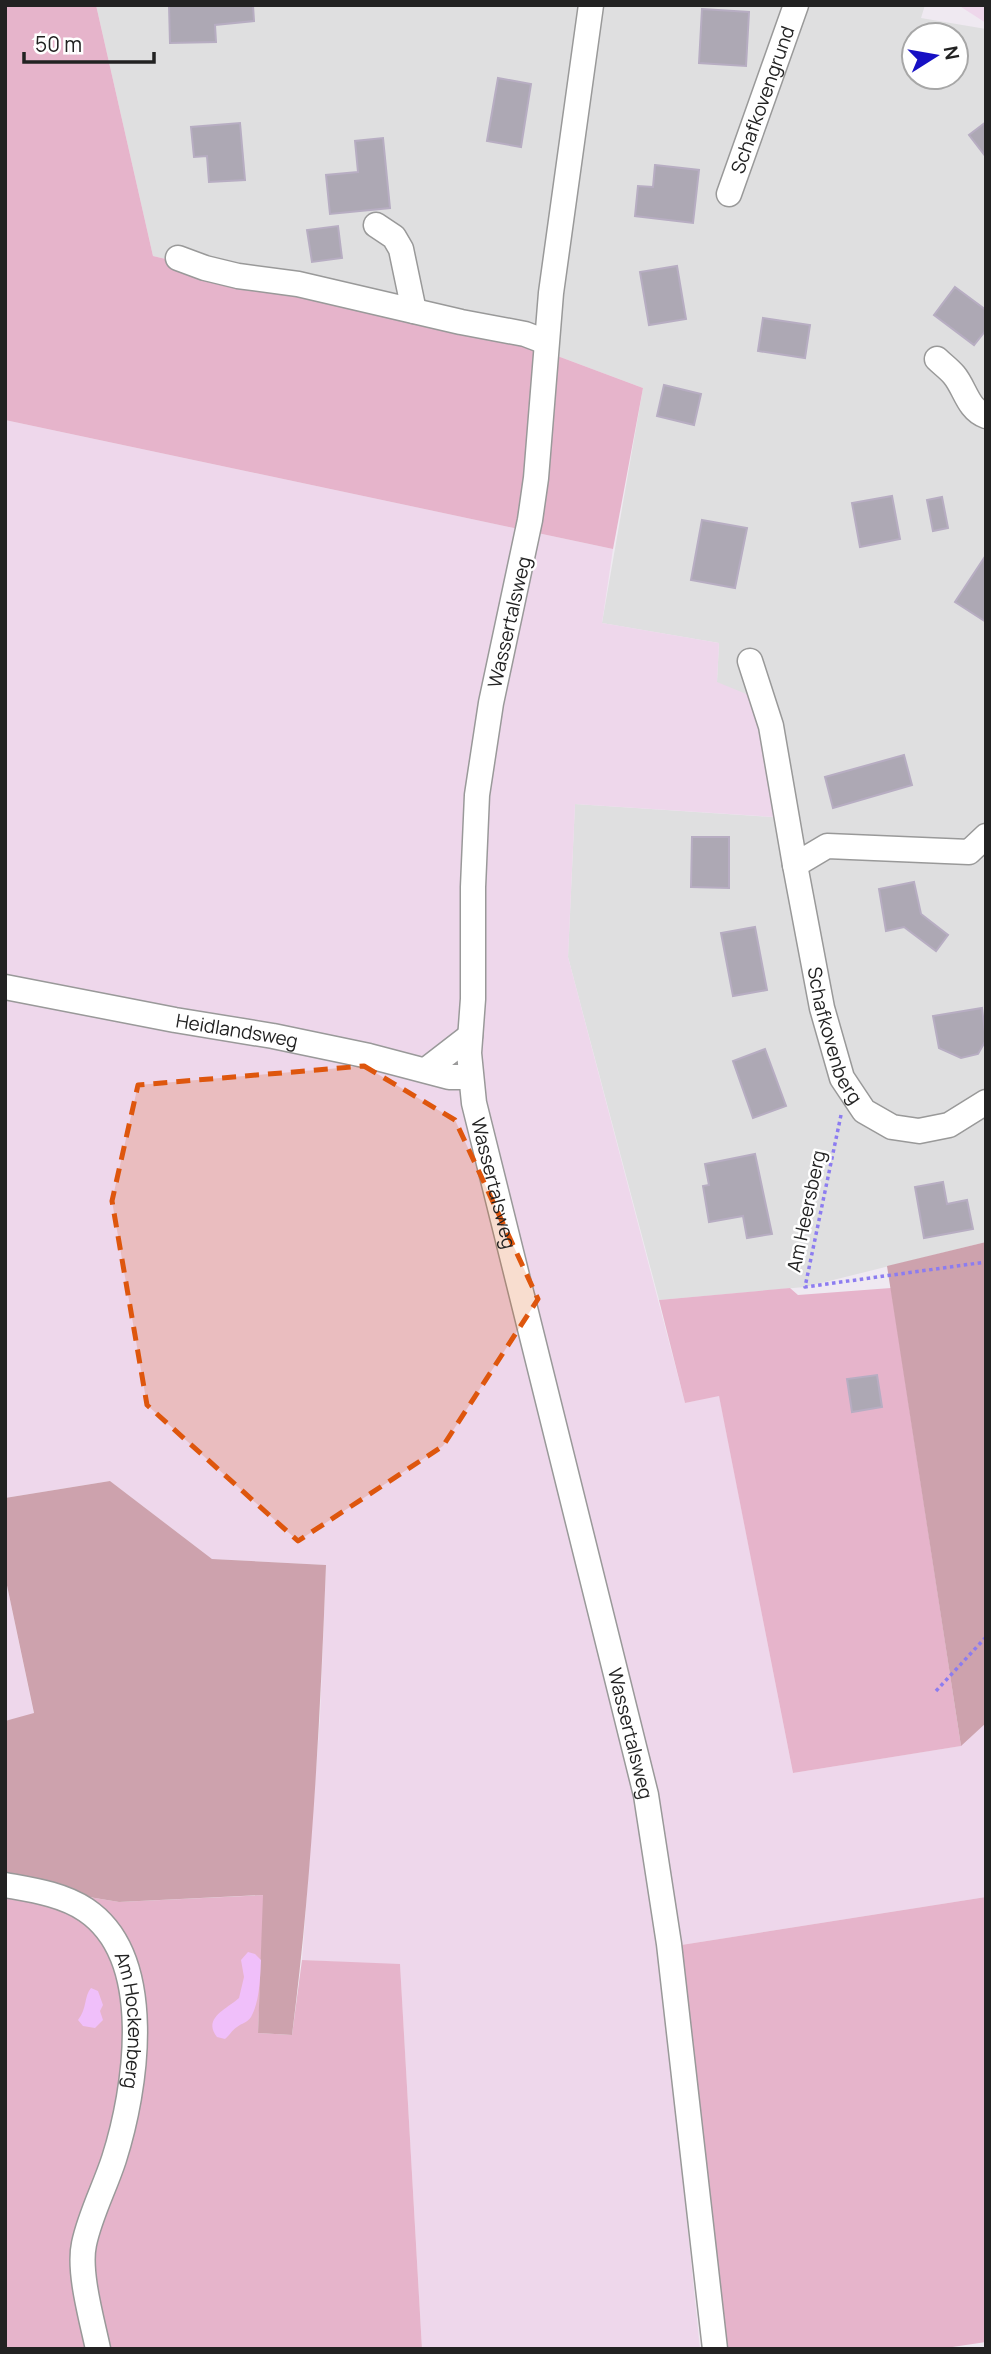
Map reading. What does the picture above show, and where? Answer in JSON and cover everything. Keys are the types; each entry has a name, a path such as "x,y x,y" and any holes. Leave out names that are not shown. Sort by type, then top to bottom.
{"street":[{"name":"Wassertalsweg","path":"591,5 559,232 530,520 491,703 477,795 470,1077 474,1103 646,1795 669,1944 715,2349"},
{"name":"Schafkovengrund","path":"729,194 796,5"},
{"path":"376,225 394,237 401,249 414,311"},
{"path":"178,258 238,276 298,284 525,334 546,342"},
{"path":"937,359 955,376 967,399 986,416"},
{"name":"Schafkovenberg","path":"750,661 771,726 822,1007 842,1078 864,1111 892,1127 919,1131 950,1125 986,1102"},
{"path":"795,865 827,846 969,852 986,836"},
{"name":"Heidlandsweg","path":"5,987 273,1036 449,1077 470,1077"},
{"path":"426,1070 470,1036"},
{"name":"Am Hockenberg","path":"5,1885 58,1897 86,1910 113,1936 128,1972 134,2015 130,2090 125,2123 84,2245 85,2289 98,2349"}],"path":[{"name":"Am Heersberg","path":"847,1085 805,1287 986,1262"},
{"path":"936,1691 986,1637"}],"highlighted area":[{"path":"364,1066 455,1120 538,1299 443,1446 298,1541 147,1405 112,1201 138,1085"}],"shaded area":[{"path":"5,5 96,5 153,256 520,342 643,388 613,549 5,420"},
{"path":"96,5 925,5 921,18 939,21 900,21 900,91 970,91 970,26 986,29 986,1242 805,1287 659,1300 568,957 575,804 773,817 717,682 719,643 602,623 643,388 520,342 153,256"},
{"path":"958,5 986,5 986,23"},
{"path":"5,420 613,549 602,623 719,643 717,682 756,698 774,817 575,804 568,957 685,1403 719,1395 793,1773 960,1746 986,1723 986,1897 675,1946 658,1936 700,2349 422,2349 400,1965 302,1960 320,1717 326,1565 212,1559 110,1481 5,1498"},
{"path":"986,1242 986,1723 961,1746 887,1266"},
{"path":"790,1288 798,1295 891,1288 961,1746 793,1773 719,1396 685,1403 659,1300"},
{"path":"110,1481 212,1559 326,1565 314,1800 292,2035 258,2033 263,1895 119,1902 5,1883 5,1721 34,1713 5,1576 5,1498"},
{"path":"5,1576 34,1714 5,1721"},
{"path":"5,1883 119,1902 264,1895 258,2033 292,2035 302,1960 400,1964 422,2349 5,2349"},
{"path":"986,1897 986,2342 939,2349 723,2349 675,1946"}],"sand":[{"path":"248,1952 261,1960 254,2011 249,2019 225,2039 217,2037 212,2024 218,2014 239,1998 244,1977 241,1960"},
{"path":"91,1988 98,1991 103,2005 100,2011 103,2020 95,2028 83,2026 78,2020"}],"building":[{"path":"169,5 253,5 254,21 215,25 216,42 170,43"},
{"path":"702,9 749,12 746,66 699,63"},
{"path":"498,78 531,84 521,147 487,141"},
{"path":"986,122 986,157 969,135"},
{"path":"240,123 245,180 209,182 207,156 194,157 191,127"},
{"path":"383,138 390,208 330,214 326,175 358,172 355,141"},
{"path":"655,165 699,170 693,223 635,216 638,186 653,187"},
{"path":"338,226 342,258 312,262 307,230"},
{"path":"677,266 686,319 649,325 640,272"},
{"path":"955,287 986,310 986,330 974,345 934,315"},
{"path":"763,318 810,325 805,358 758,351"},
{"path":"664,385 701,394 694,425 657,416"},
{"path":"892,496 900,539 860,547 852,503"},
{"path":"942,497 948,528 933,531 927,500"},
{"path":"702,520 747,528 735,588 691,580"},
{"path":"986,555 986,622 955,602"},
{"path":"904,755 912,785 833,808 825,777"},
{"path":"692,837 729,837 729,888 691,887"},
{"path":"914,882 921,914 948,935 936,951 904,927 886,931 879,889"},
{"path":"755,927 767,990 733,996 721,933"},
{"path":"982,1008 986,1040 978,1054 961,1058 939,1048 933,1016"},
{"path":"765,1049 786,1106 753,1118 733,1061"},
{"path":"755,1154 772,1234 747,1238 743,1216 709,1222 703,1186 709,1185 705,1164"},
{"path":"943,1182 947,1204 967,1200 973,1229 924,1238 915,1187"},
{"path":"877,1375 882,1407 852,1412 847,1379"}]}
